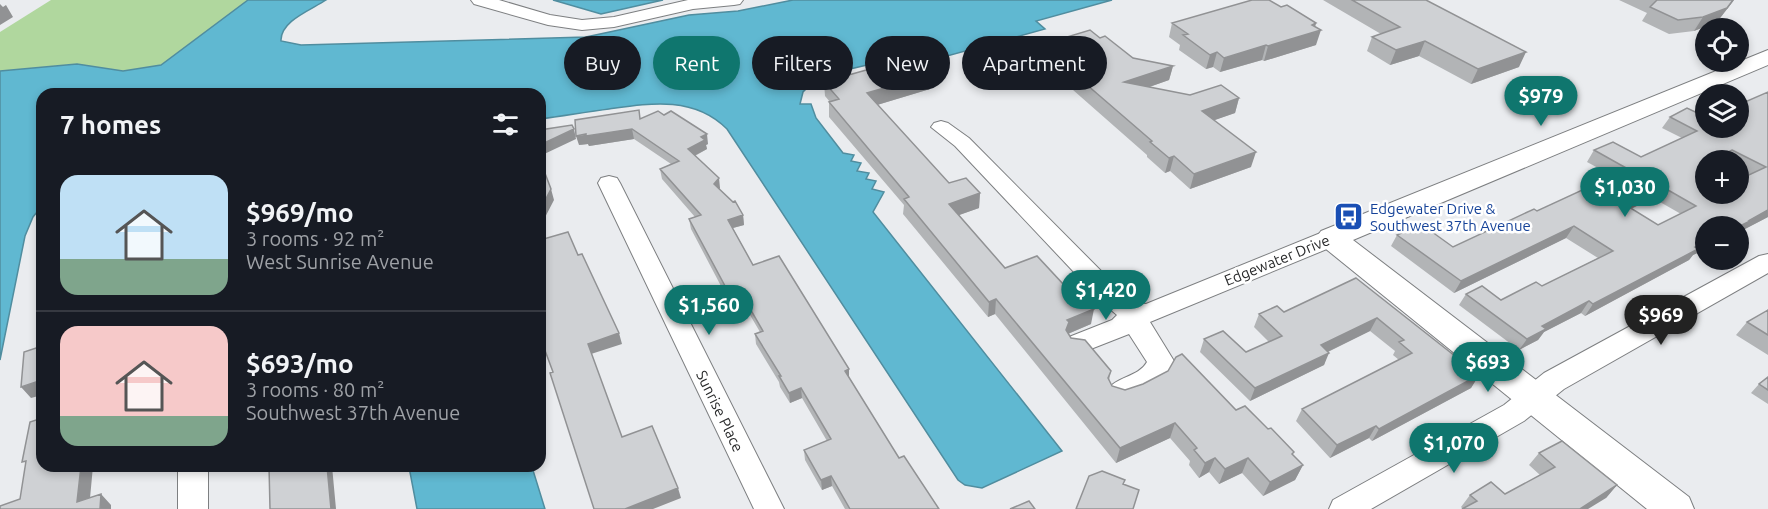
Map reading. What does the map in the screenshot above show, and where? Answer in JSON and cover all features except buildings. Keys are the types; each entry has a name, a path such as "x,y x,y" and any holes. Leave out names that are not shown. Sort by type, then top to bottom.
{"street":[{"path":"480,0 548,20 582,25 614,22 693,4 734,0"},
{"name":"Edgewater Drive","path":"1134,313 1148,313 1768,57"},
{"path":"941,127 962,142 1114,299 1134,313 1140,331 1161,361 1160,370 1152,377 1120,392"},
{"name":"Sunrise Place","path":"609,183 769,509"},
{"path":"1331,238 1675,509"},
{"path":"1344,509 1514,413 1554,381 1768,262"},
{"path":"1078,344 1121,327 1134,313"},
{"path":"192,509 193,472"}],"green space":[{"path":"51,0 248,0 161,65 123,71 77,64 0,71 0,32"}],"water":[{"path":"248,0 326,0 291,22 282,34 281,41 301,45 564,38 564,90 641,90 641,36 591,36 689,15 738,11 793,0 1112,0 1036,21 1045,29 1020,36 962,36 962,52 950,55 950,36 865,36 865,65 853,68 853,36 752,36 752,90 805,90 800,104 811,104 816,118 843,153 854,155 851,161 861,163 857,171 869,173 866,179 876,181 872,189 884,192 873,212 1062,451 982,488 965,485 958,480 727,129 701,111 671,104 641,105 546,118 546,88 36,88 36,213 25,236 0,360 0,71 77,64 123,71 161,65"},
{"path":"553,0 663,0 601,14"},
{"path":"410,472 534,472 545,509 417,509"}],"place":[{"name":"Edgewater Drive & Southwest 37th Avenue","path":"1349,217"}]}
